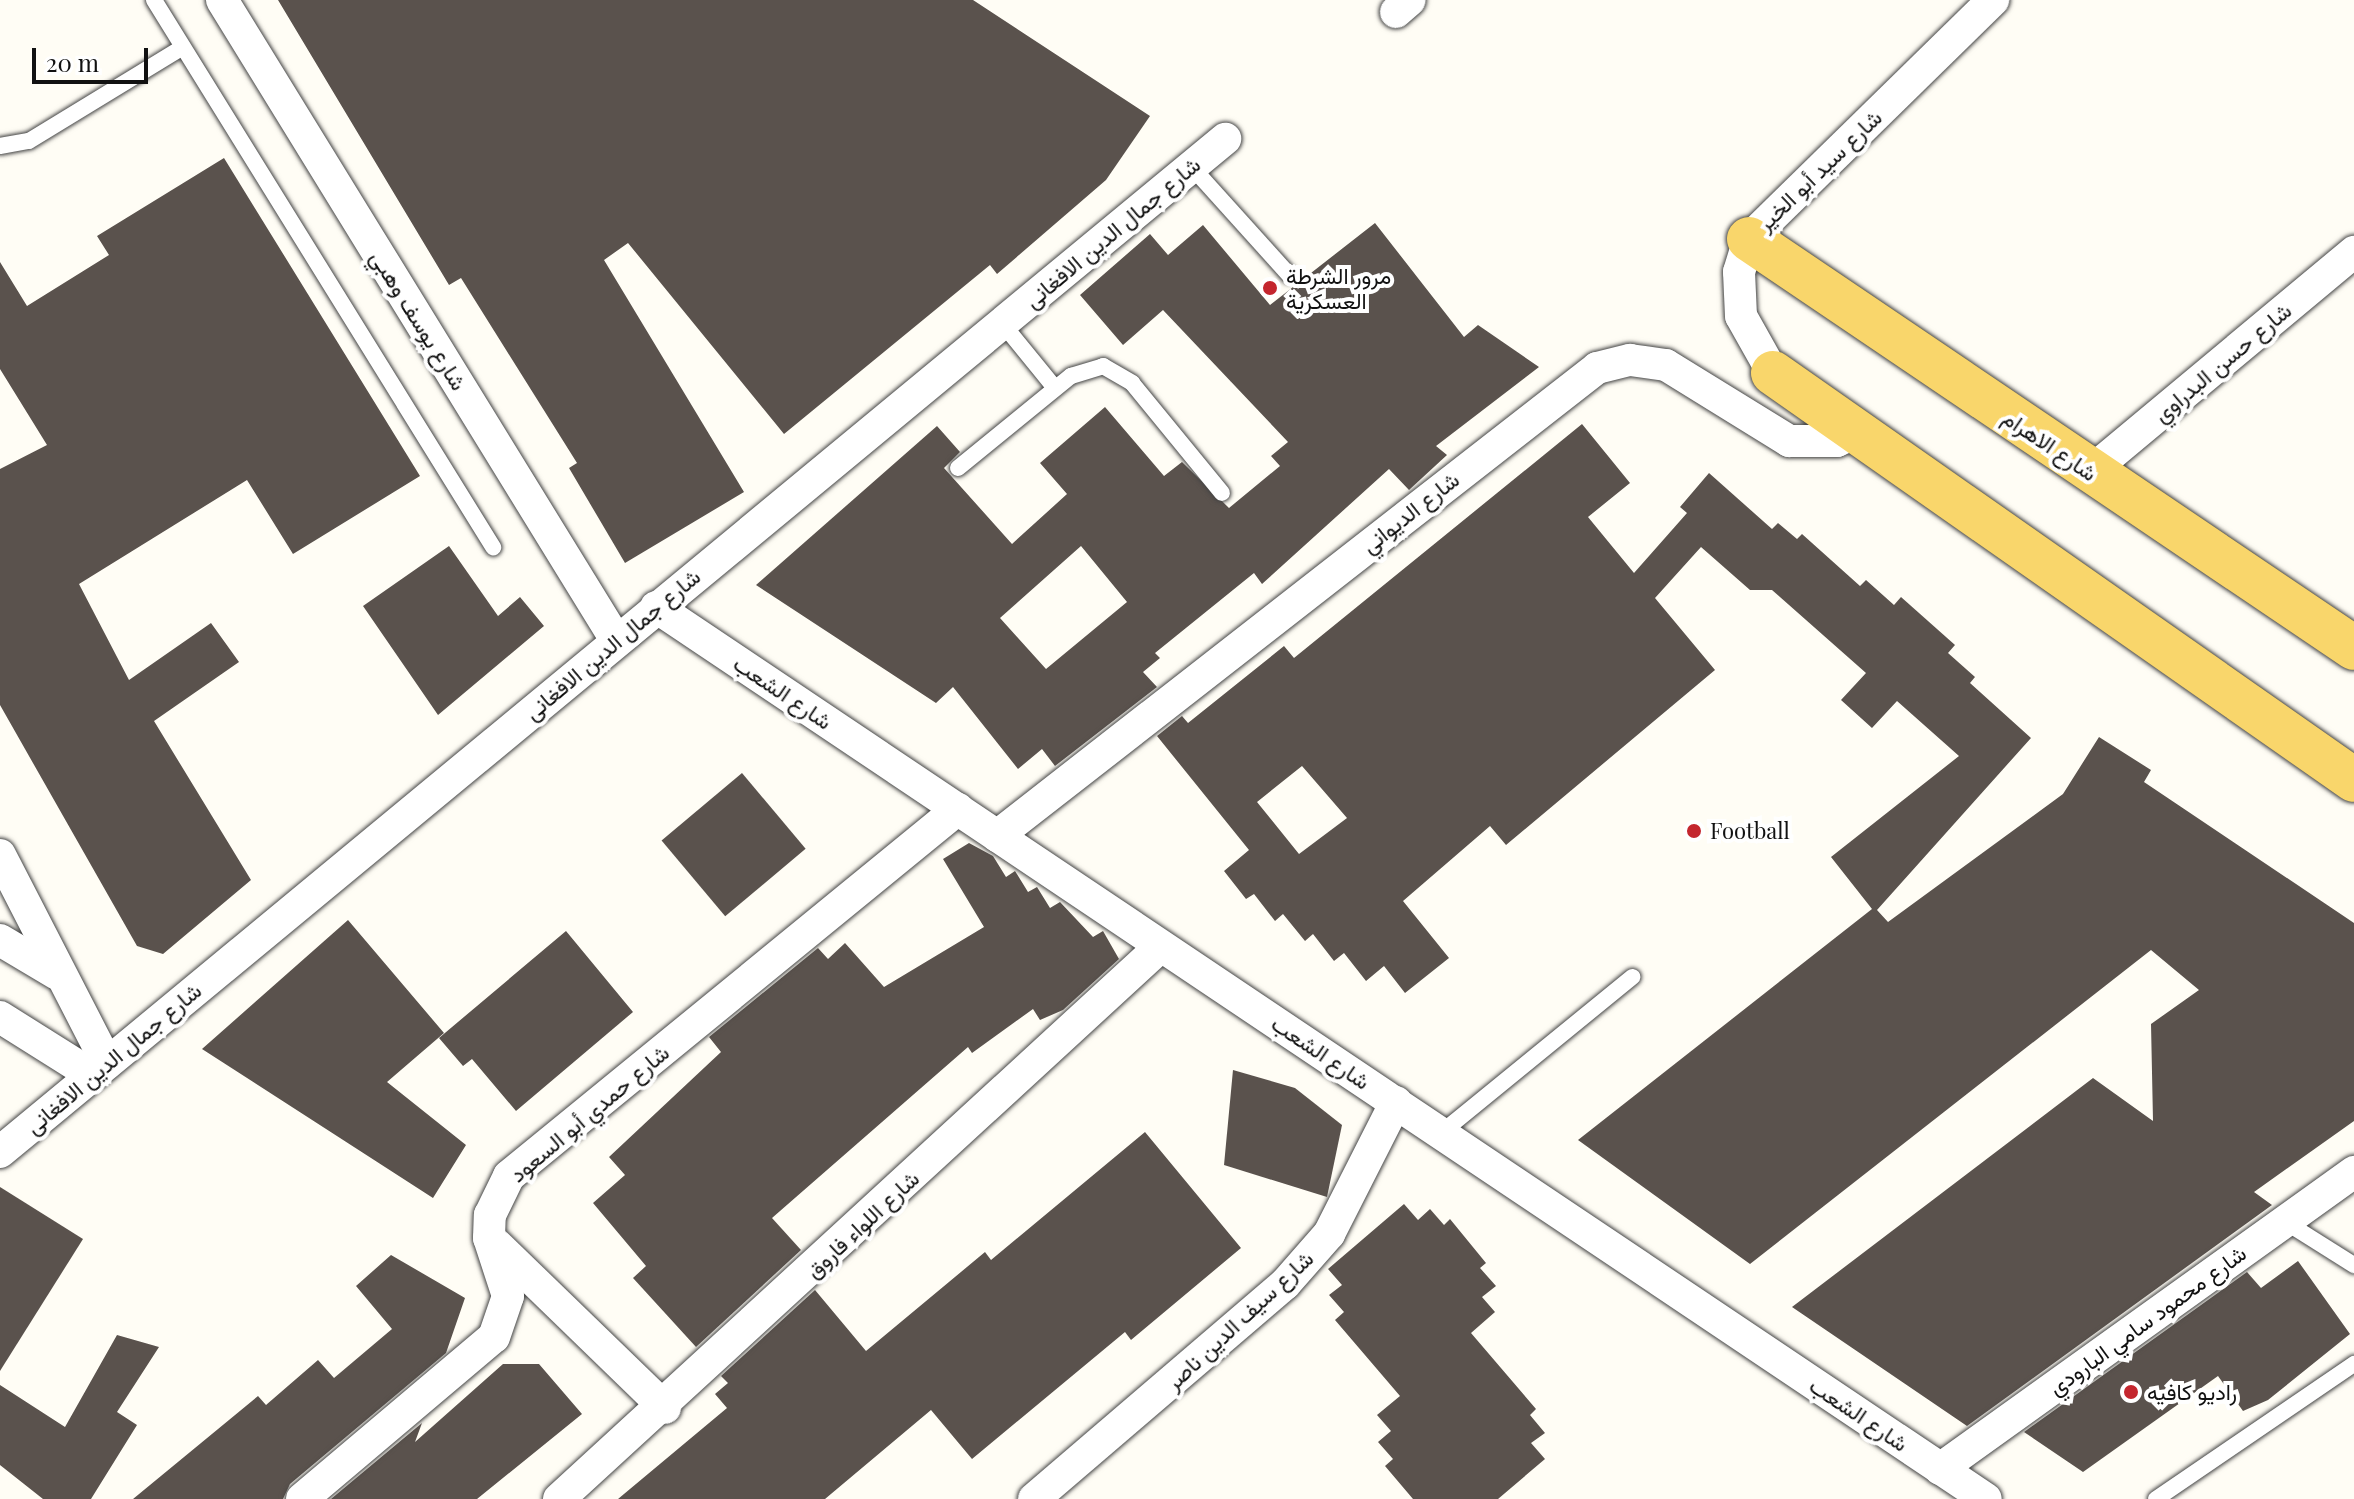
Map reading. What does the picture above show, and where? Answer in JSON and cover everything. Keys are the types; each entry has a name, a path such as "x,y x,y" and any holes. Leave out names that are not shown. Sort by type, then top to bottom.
{"main road":[{"name":"شارع الاهرام","path":"1749,239 2354,648"},
{"path":"1773,373 2354,780"}],"street":[{"name":"شارع يوسف وهبي","path":"222,0 616,640"},
{"name":"شارع سيد أبو الخير","path":"1773,373 1741,316 1739,272 1749,239 1993,0"},
{"name":"شارع جمال الدين الافغانى","path":"0,1152 1225,139"},
{"name":"شارع حسن البدراوي","path":"2090,472 2354,252"},
{"name":"شارع الديواني","path":"997,836 1597,368 1630,360 1666,365 1789,441 1837,441 1858,431"},
{"name":"شارع الشعب","path":"656,607 1986,1499"},
{"name":"شارع حمدي أبو السعود","path":"489,1238 490,1215 509,1176 958,809"},
{"path":"0,855 100,1069"},
{"path":"0,940 57,974"},
{"name":"شارع اللواء فاروق","path":"559,1499 665,1408 1161,946"},
{"path":"0,1017 100,1069"},
{"name":"شارع سيف الدين ناصر","path":"1034,1499 1285,1284 1329,1234 1396,1102"},
{"name":"شارع محمود سامي البارودي","path":"1940,1469 2354,1172"},
{"path":"489,1238 665,1408"},
{"path":"302,1499 494,1337 508,1296 489,1238"}],"lane":[{"path":"154,0 493,547"},
{"path":"0,146 29,141 183,47"},
{"path":"1191,166 1289,275"},
{"path":"1002,323 1055,388"},
{"path":"958,468 1085,367 1119,371 1222,493"},
{"path":"1441,1133 1632,977"},
{"path":"2284,1221 2354,1265"},
{"path":"2156,1499 2354,1364"}],"building":[{"path":"278,0 973,0 1150,116 1106,180 997,274 990,265 784,434 628,243 604,260 744,492 625,563 569,468 577,463 461,278 449,285"},
{"path":"224,158 420,476 293,554 247,480 79,584 129,680 211,623 239,662 154,721 251,880 163,954 137,946 0,705 0,469 47,445 0,369 0,262 27,306 109,255 97,236"},
{"path":"1375,223 1464,337 1478,325 1539,367 1436,446 1447,455 1409,490 1389,469 1262,584 1254,573 1155,653 1160,658 1143,672 1157,687 1055,766 1042,749 1018,769 953,687 936,703 756,585 937,426 960,452 944,468 1012,544 1067,494 1040,463 1105,407 1164,476 1182,462 1229,508 1280,466 1271,456 1288,442 1163,310 1123,345 1080,295 1150,234 1168,255 1203,225 1270,305","holes":["1081,546 1127,602 1046,669 1000,618"]},
{"path":"1582,424 1630,483 1588,517 1634,573 1687,513 1680,507 1709,473 1772,529 1778,523 1797,539 1802,534 1860,586 1866,580 1894,605 1901,597 1955,645 1948,653 1975,677 1970,683 2031,738 1877,910 1888,922 2063,794 2099,737 2151,770 2144,782 2354,923 2354,1121 2254,1192 2272,1205 1967,1426 1792,1307 2093,1078 2153,1121 2151,1024 2199,990 2151,950 1750,1264 1578,1140 1872,909 1831,857 1959,756 1897,701 1872,728 1841,700 1866,673 1772,590 1750,590 1701,547 1655,598 1715,670 1506,845 1490,826 1403,901 1449,958 1405,993 1384,966 1366,981 1344,953 1334,961 1313,934 1305,941 1283,914 1275,921 1254,894 1246,899 1224,871 1249,850 1157,736 1182,716 1188,723 1284,646 1294,658","holes":["1302,766 1347,818 1299,854 1257,802"]},
{"path":"449,546 498,616 520,597 544,626 438,715 363,606"},
{"path":"742,773 806,849 725,916 662,840"},
{"path":"969,843 993,856 1006,877 1015,871 1028,892 1037,887 1050,908 1060,902 1093,937 1103,931 1119,959 1063,1010 1040,1020 1033,1009 972,1053 968,1047 772,1218 801,1250 696,1347 633,1278 646,1266 593,1203 625,1175 609,1157 721,1052 709,1037 818,948 828,959 845,943 884,987 984,927 943,859"},
{"path":"348,920 444,1033 387,1082 466,1145 433,1198 202,1049"},
{"path":"566,931 633,1012 516,1111 472,1059 463,1066 439,1038"},
{"path":"1233,1070 1295,1088 1342,1125 1327,1197 1224,1165"},
{"path":"1145,1132 1241,1248 1131,1340 1125,1332 972,1459 931,1410 825,1499 618,1499 727,1408 715,1394 728,1383 721,1376 815,1290 866,1351 985,1252 991,1260"},
{"path":"0,1187 83,1239 0,1371"},
{"path":"1404,1204 1418,1220 1430,1209 1444,1225 1450,1219 1486,1263 1480,1268 1496,1286 1482,1297 1495,1312 1471,1333 1536,1409 1530,1415 1545,1433 1531,1443 1545,1459 1498,1499 1413,1499 1385,1466 1393,1459 1378,1442 1391,1431 1377,1415 1400,1396 1335,1320 1344,1312 1329,1295 1342,1285 1328,1269"},
{"path":"391,1255 465,1298 446,1353 290,1484 283,1499 133,1499 258,1396 266,1405 318,1360 334,1378 392,1329 356,1286"},
{"path":"2298,1261 2350,1334 2268,1400 2243,1411 2218,1376 2083,1472 2024,1432 2247,1272 2261,1288"},
{"path":"117,1335 159,1347 117,1412 137,1425 91,1499 43,1499 0,1465 0,1385 65,1427"},
{"path":"503,1364 539,1364 582,1414 477,1499 331,1499 422,1423 415,1442"}],"place":[{"name":"مرور الشرطة العسكرية","path":"1270,288"},
{"name":"Football","path":"1694,831"},
{"name":"راديو كافيه","path":"2131,1392"}]}
